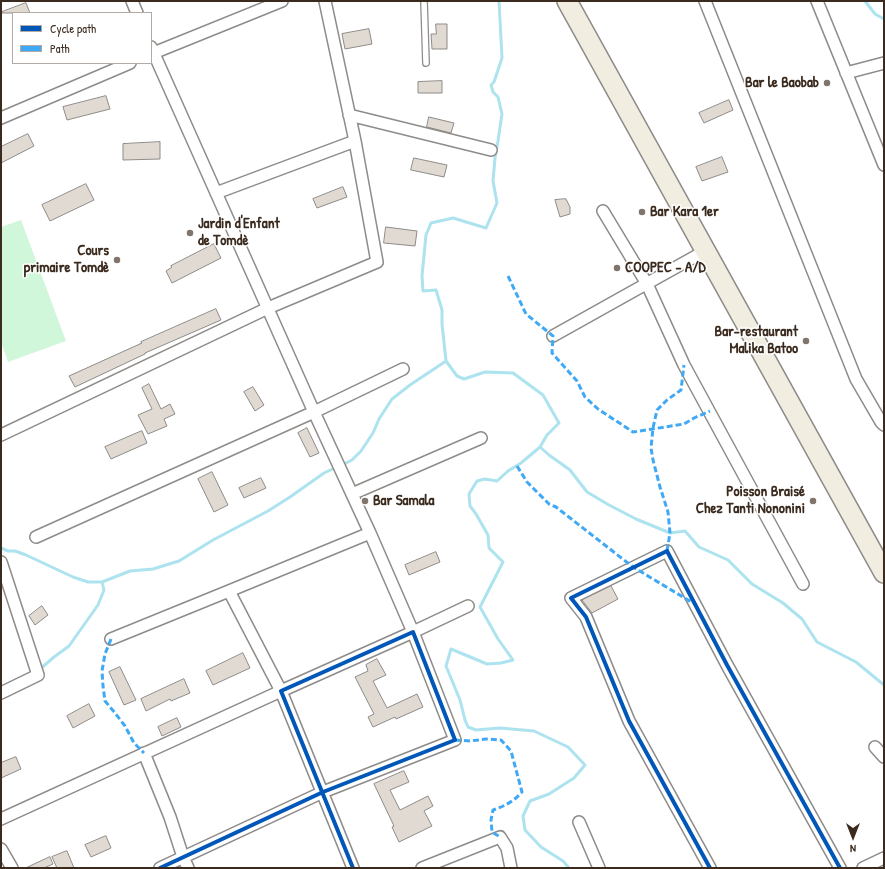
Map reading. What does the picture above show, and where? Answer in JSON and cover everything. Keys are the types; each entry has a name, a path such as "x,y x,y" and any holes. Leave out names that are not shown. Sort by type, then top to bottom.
{"highway":[{"path":"567,1 884,573"}],"street":[{"path":"132,1 137,12"},
{"path":"160,868 323,792 455,740 413,632 370,533 152,51 282,1"},
{"path":"1,435 268,308 378,262 355,141 324,1"},
{"path":"705,1 856,379 884,425"},
{"path":"817,1 884,165"},
{"path":"846,73 884,63"},
{"path":"1,118 128,64"},
{"path":"349,115 491,150"},
{"path":"216,193 355,141"},
{"path":"603,211 647,284 684,365 803,584"},
{"path":"553,336 705,251"},
{"path":"36,537 314,412 403,369"},
{"path":"352,494 481,438"},
{"path":"111,639 370,533"},
{"path":"710,868 630,721 586,617 572,598 667,551 727,665 840,868"},
{"path":"1,562 38,675 1,693"},
{"path":"229,591 281,691 353,868"},
{"path":"1,820 144,753 468,606"},
{"path":"875,747 884,757"},
{"path":"144,753 170,817 188,868"},
{"path":"579,822 599,868"},
{"path":"422,868 500,837 507,848 511,868"},
{"path":"1,849 12,868"},
{"path":"863,868 884,858"}],"lane":[{"path":"424,1 426,63"}],"green space":[{"path":"21,220 66,341 8,362 1,342 1,227"}],"building":[{"path":"26,3 30,12 2,13"},
{"path":"436,24 447,24 447,49 432,49 431,34 436,34"},
{"path":"369,29 372,44 345,49 342,34"},
{"path":"442,81 442,93 418,93 418,82"},
{"path":"106,96 110,109 67,120 63,107"},
{"path":"729,100 733,110 704,123 699,113"},
{"path":"429,117 454,123 451,133 427,127"},
{"path":"28,134 34,146 1,163 1,147"},
{"path":"160,142 160,159 123,160 123,144"},
{"path":"722,157 728,172 702,181 696,167"},
{"path":"414,158 447,165 444,177 411,170"},
{"path":"86,184 94,200 50,221 42,205"},
{"path":"343,187 347,197 317,208 313,199"},
{"path":"566,199 570,207 570,214 560,217 555,200"},
{"path":"386,227 417,231 415,246 384,243"},
{"path":"214,244 221,258 172,283 166,271 172,267 171,266"},
{"path":"216,309 221,320 145,353 75,387 69,376 142,343 141,342"},
{"path":"149,384 161,409 170,404 175,414 164,419 167,426 148,434 138,415 152,409 142,388"},
{"path":"253,387 264,405 255,411 244,392"},
{"path":"307,428 319,453 310,457 298,433"},
{"path":"142,431 147,443 111,459 105,447"},
{"path":"212,472 228,505 214,512 198,479"},
{"path":"261,478 266,488 244,498 239,488"},
{"path":"436,552 440,562 409,575 405,565"},
{"path":"611,586 618,599 592,613 582,600"},
{"path":"42,606 48,615 35,625 29,616"},
{"path":"243,653 250,668 213,685 206,671"},
{"path":"377,659 386,675 373,681 387,708 417,694 423,707 373,727 368,717 374,714 355,677 368,671 366,665"},
{"path":"120,667 136,700 124,705 109,672"},
{"path":"184,679 190,693 171,701 170,699 146,711 141,699"},
{"path":"89,704 95,716 73,728 67,716"},
{"path":"177,718 181,727 162,736 158,727"},
{"path":"16,757 21,769 1,778 1,763"},
{"path":"404,771 409,782 390,790 400,810 428,796 433,806 424,811 432,826 399,842 392,827 394,826 374,784"},
{"path":"106,836 111,848 91,857 85,845"},
{"path":"67,851 74,868 57,868 52,857"},
{"path":"50,857 53,864 44,868 26,868"}],"waterway":[{"path":"499,1 502,58 494,82 491,85 493,92 498,97 502,114 493,181 497,203 486,228 453,218 431,223 426,235 422,276 423,291 436,290 442,310 446,361 457,376 464,379 485,372 513,373 543,395 559,423 547,435 540,447 521,463 508,471 497,481 485,479 477,481 469,494 470,506 488,535 489,548 503,562 480,607 498,639 513,660 487,664 451,649 446,666 460,700 468,727 476,730 500,728 534,731 568,747 585,765 574,778 549,794 530,801 523,816 525,830 541,847 563,861 569,868"},
{"path":"865,1 875,14 884,19"},
{"path":"342,465 352,460 361,451 392,399 446,361"},
{"path":"540,447 570,470 587,492 636,519 670,533 685,531 699,547 728,560 752,584 783,603 802,619 817,642 856,662 884,685"},
{"path":"1,548 26,555 73,577 88,582 102,582 130,571 153,569 179,561 213,540 268,511 324,473 337,467"},
{"path":"39,670 69,646 98,605 104,590 102,582"}],"marked path":[{"path":"508,276 526,314 553,336 552,353 577,381 585,397 598,409 633,432 684,424 710,411"},
{"path":"667,551 670,533 668,512 660,487 651,448 657,410 667,400 681,390 684,365"},
{"path":"517,466 527,482 549,504 556,507 633,567 693,603"},
{"path":"111,639 105,654 102,671 105,701 125,726 134,743 144,753"},
{"path":"455,740 501,740 511,751 522,792 509,803 493,810 491,820 492,832 500,837"}],"cycle path":[{"path":"710,868 629,721 586,617 571,598 667,551 727,665 840,868"},
{"path":"160,868 323,792 455,740 413,632 281,691 353,868"}],"place":[{"name":"Bar le Baobab","path":"827,83"},
{"name":"Bar Kara 1er","path":"642,212"},
{"name":"Jardin d'Enfant de Tomdè","path":"190,233"},
{"name":"Cours primaire Tomdè","path":"117,260"},
{"name":"COOPEC - A/D","path":"617,268"},
{"name":"Bar-restaurant Malika Batoo","path":"806,341"},
{"name":"Bar Samala","path":"365,501"},
{"name":"Poisson Braisé Chez Tanti Nononini","path":"813,501"}]}
